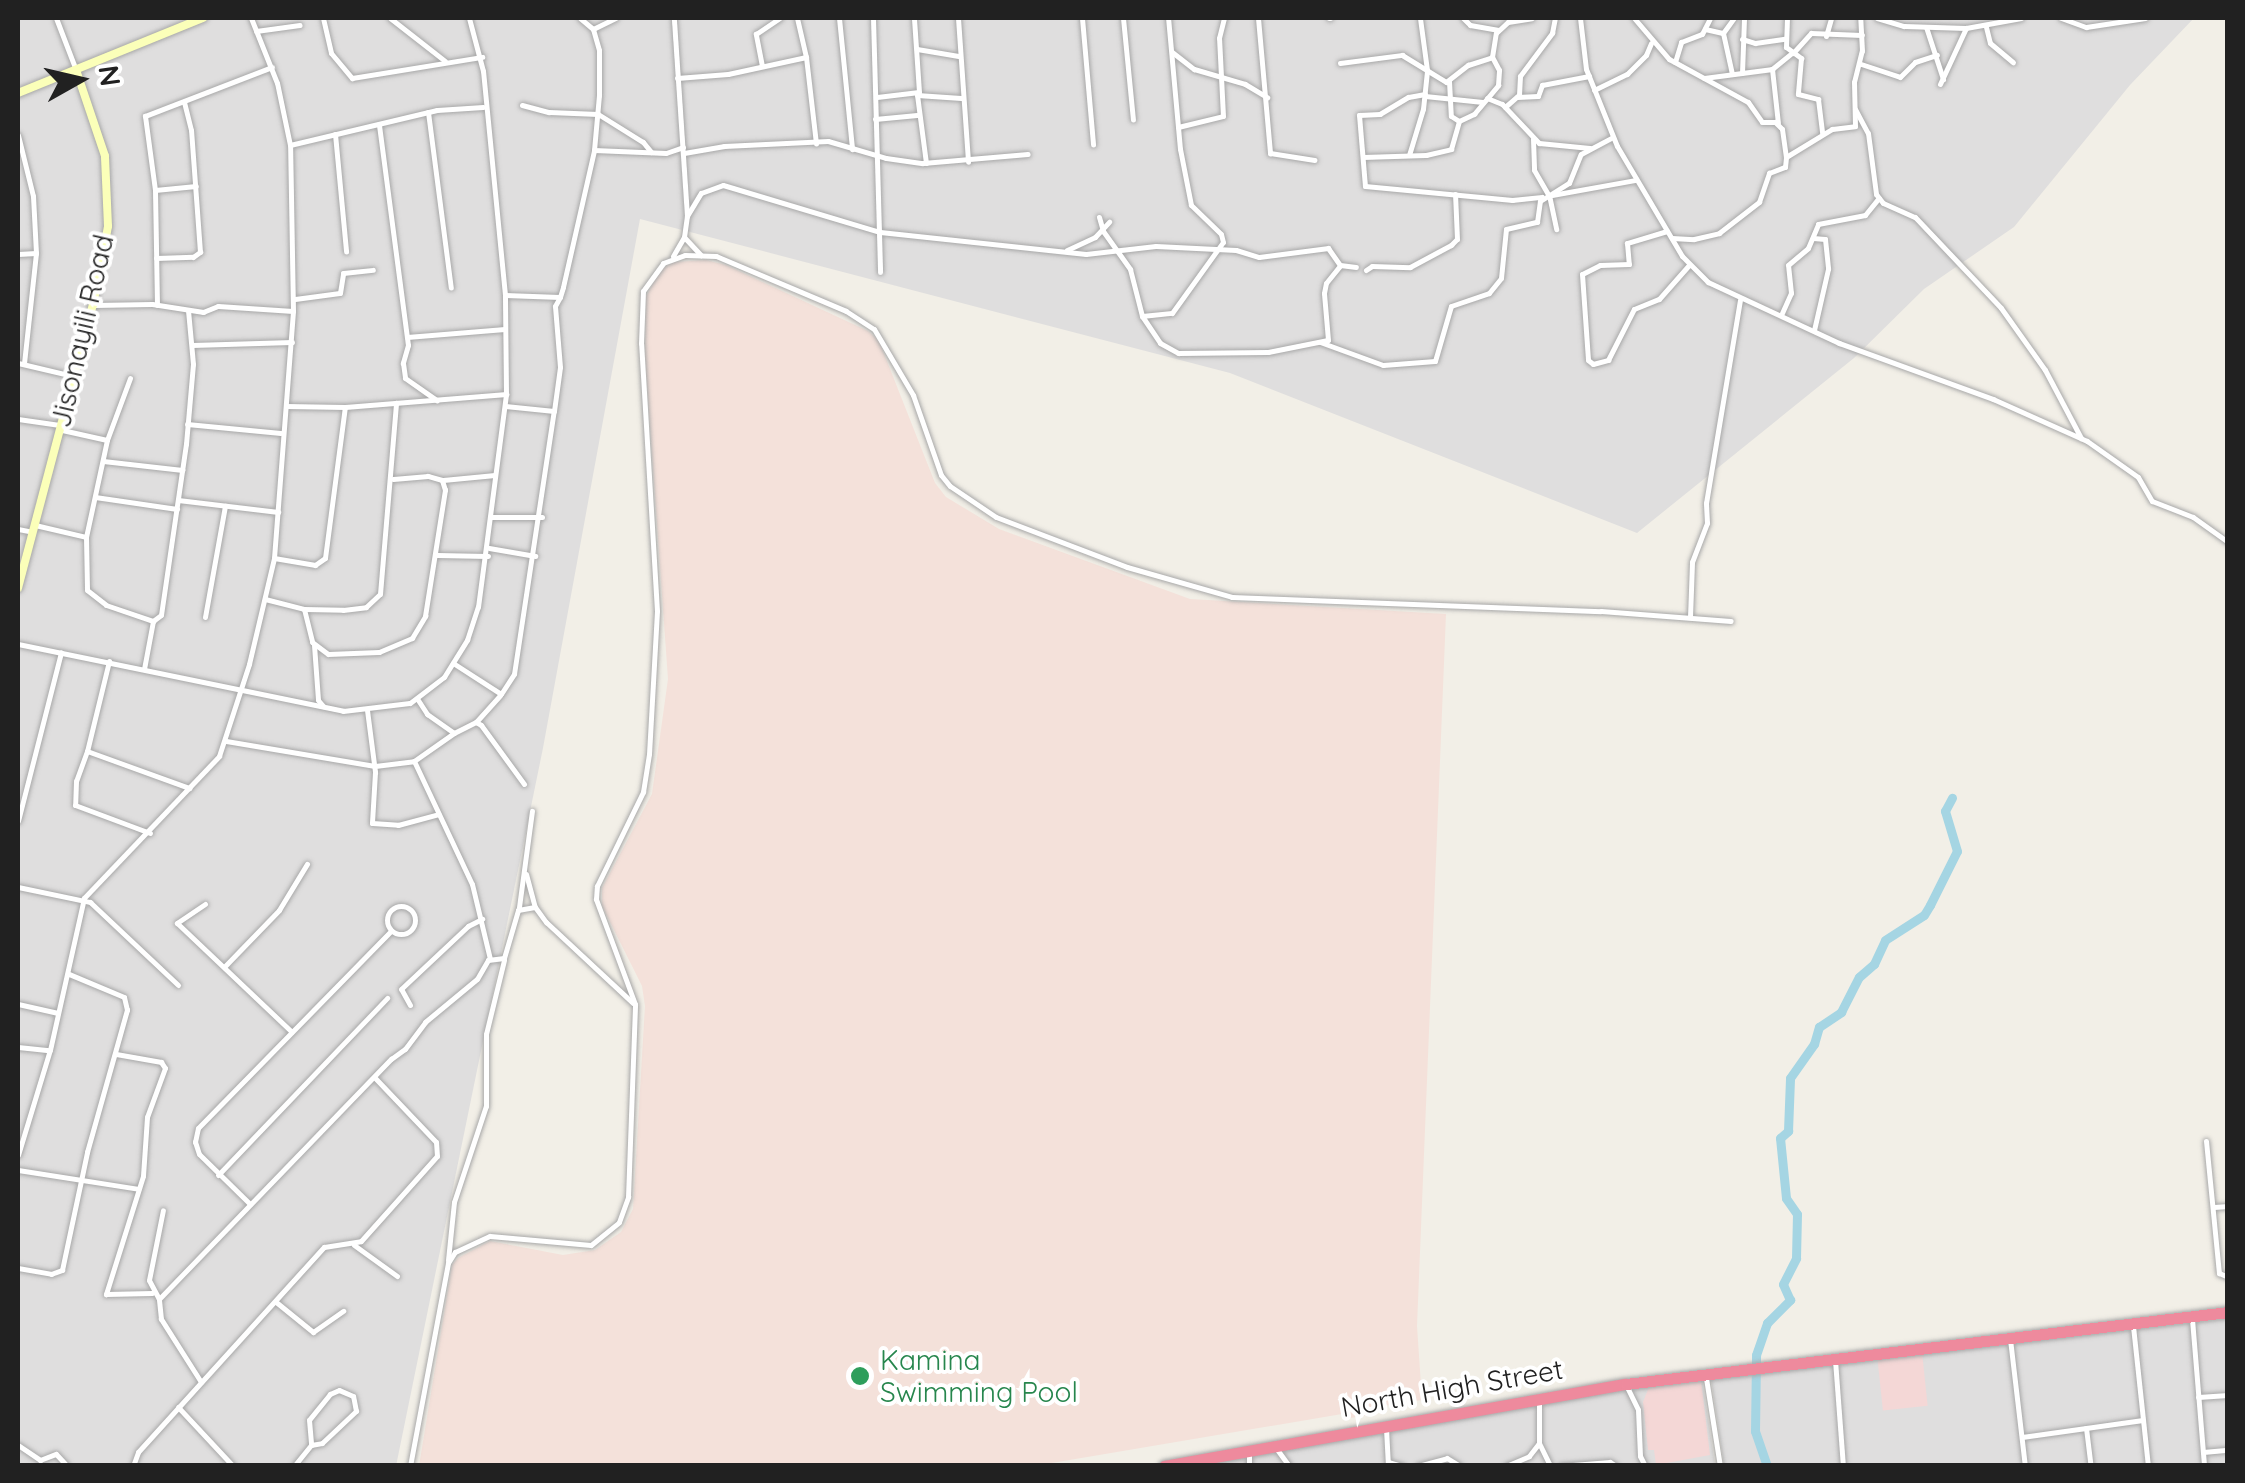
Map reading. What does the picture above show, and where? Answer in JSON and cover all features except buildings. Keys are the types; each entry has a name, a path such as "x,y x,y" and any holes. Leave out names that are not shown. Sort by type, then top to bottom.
{"highway":[{"name":"North High Street","path":"1164,1466 1626,1384 1834,1356 2228,1312"}],"street":[{"name":"Jisonayili Road","path":"18,588 92,305 108,226 106,156 56,18"},
{"path":"171,18 176,28"},
{"path":"18,93 203,18"},
{"path":"18,1155 50,1050 84,898 206,775 226,741 274,558 294,299 290,145 272,67 252,18"},
{"path":"323,18 331,53 352,78 482,57"},
{"path":"390,18 446,61"},
{"path":"18,644 326,709 368,710 418,700 454,663 474,623 488,552 506,394 505,296 482,57 469,18"},
{"path":"226,741 375,766 414,761 476,722 514,674 542,517 560,367 556,306 594,150 598,114 600,61 591,27 580,18"},
{"path":"591,27 616,18"},
{"path":"448,1263 455,1252 480,1238 590,1245 620,1222 628,1198 635,1004 596,899 597,886 643,792 649,754 658,611 642,396 643,292 651,274 672,258 684,236 687,216 674,18"},
{"path":"762,66 756,34 780,18"},
{"path":"797,18 806,57 816,143"},
{"path":"839,18 853,120 852,150"},
{"path":"873,18 880,272"},
{"path":"914,18 920,88 917,115 926,163"},
{"path":"958,18 960,98 968,162"},
{"path":"1082,18 1093,145"},
{"path":"1123,18 1133,120"},
{"path":"1142,316 1171,314 1221,250 1220,234 1191,205 1178,127 1168,18"},
{"path":"1178,127 1221,118 1224,18"},
{"path":"1258,18 1272,156 1314,160"},
{"path":"1409,155 1425,95 1427,70 1420,18"},
{"path":"1463,18 1464,23 1499,30"},
{"path":"1449,81 1451,116 1459,121 1470,118 1499,80 1492,57 1503,21 1532,18"},
{"path":"1517,97 1520,76 1552,33 1555,18"},
{"path":"1580,18 1589,76 1613,137 1689,265 1715,287 1740,300 1782,313 1867,355 1993,398 2081,438 2138,478 2152,501 2193,518 2228,542"},
{"path":"1634,18 1675,63 1748,102 1762,122 1780,127"},
{"path":"1675,63 1682,42 1705,29 1710,18"},
{"path":"1732,76 1723,34 1734,18"},
{"path":"1742,74 1744,18"},
{"path":"1786,18 1786,38 1793,53 1801,58 1798,94 1818,99 1822,134"},
{"path":"1826,36 1831,18"},
{"path":"1855,126 1854,82 1861,64 1860,18"},
{"path":"1878,18 1926,28 1986,27 2020,18"},
{"path":"1916,26 1918,18"},
{"path":"2061,18 2086,27 2146,18"},
{"path":"256,31 300,26"},
{"path":"1986,27 1990,42 2012,62"},
{"path":"1926,28 1937,55 1941,82 1966,28"},
{"path":"1705,29 1723,34"},
{"path":"1701,79 1772,68 1793,53 1806,35 1862,34"},
{"path":"1742,40 1755,43 1786,38"},
{"path":"1594,90 1627,74 1646,55 1652,41"},
{"path":"918,49 958,56"},
{"path":"1172,52 1194,69 1221,76 1267,97"},
{"path":"1340,62 1402,55 1437,80 1449,81 1468,66 1492,57"},
{"path":"1861,64 1900,77 1915,62 1937,55"},
{"path":"676,78 806,57"},
{"path":"157,305 155,190 145,116 272,67"},
{"path":"1689,265 1659,300 1634,309 1608,360 1593,364 1588,360 1582,274 1600,266 1629,264 1627,243 1668,234 1694,239 1718,233 1759,202 1770,173 1784,167 1786,157 1772,68"},
{"path":"1504,107 1517,97 1538,96 1542,85 1589,76"},
{"path":"877,97 960,98"},
{"path":"1590,148 1544,145 1504,107 1485,100 1408,97 1380,114 1359,115 1365,186 1512,200 1636,180"},
{"path":"155,258 193,257 200,252 196,186 184,102"},
{"path":"522,105 548,112 598,114 644,142 651,152"},
{"path":"290,145 428,112 484,107"},
{"path":"1782,313 1792,294 1788,265 1813,238 1818,224 1866,214 1879,198 1866,128 1855,109"},
{"path":"428,112 451,288"},
{"path":"875,119 917,115"},
{"path":"1363,157 1451,149 1459,121"},
{"path":"378,125 409,350 403,363 407,382 437,400"},
{"path":"1786,157 1822,134 1855,126 1866,128"},
{"path":"334,134 346,251"},
{"path":"18,135 33,196 36,253 21,363 74,376"},
{"path":"1320,342 1383,365 1436,361 1448,310 1494,287 1504,269 1506,229 1537,222 1547,195 1569,183 1580,154 1613,137"},
{"path":"1533,138 1534,170 1547,195 1556,229"},
{"path":"594,150 651,152 834,141 852,150 926,163 1028,154"},
{"path":"687,216 701,193 723,185 880,232 1117,253 1156,246 1259,257 1328,248 1340,266 1356,268"},
{"path":"155,190 196,186"},
{"path":"687,188 701,193"},
{"path":"1366,270 1372,266 1410,267 1451,245 1457,239 1456,194"},
{"path":"1879,198 1915,217 2001,308 2045,370 2081,438"},
{"path":"1100,217 1103,231 1130,269 1142,316 1160,342 1178,352 1268,352 1328,340 1322,312 1326,283 1340,266"},
{"path":"1067,250 1103,231 1109,222"},
{"path":"684,236 701,255"},
{"path":"1813,238 1825,240 1828,268 1814,330"},
{"path":"18,254 36,253"},
{"path":"672,258 701,255 740,263 846,311 874,329 914,395 941,475 950,486 996,517 1127,567 1232,597 1732,622"},
{"path":"294,299 340,293 343,273 373,270"},
{"path":"505,296 560,297"},
{"path":"1690,617 1692,562 1707,523 1706,502 1740,300"},
{"path":"92,305 157,305 203,312 218,306 293,311"},
{"path":"144,669 153,621 160,615 188,424 192,346 188,310"},
{"path":"407,338 505,329"},
{"path":"192,346 292,342"},
{"path":"130,378 108,440 86,537 86,584 90,594 116,609 153,621"},
{"path":"286,406 346,407 506,394"},
{"path":"265,599 304,609 366,607 380,594 393,479 396,403"},
{"path":"505,406 554,410"},
{"path":"274,558 314,565 325,558 346,407"},
{"path":"18,419 108,440"},
{"path":"188,424 281,433"},
{"path":"103,461 182,470"},
{"path":"393,479 495,476"},
{"path":"314,645 328,654 364,654 408,642 425,616 446,490 442,480"},
{"path":"95,496 176,509"},
{"path":"178,500 278,512"},
{"path":"205,617 225,506"},
{"path":"492,518 542,517"},
{"path":"18,529 86,537"},
{"path":"437,555 488,552 535,556"},
{"path":"304,609 314,645 318,700 326,709"},
{"path":"18,821 61,652"},
{"path":"109,661 76,781 75,806 150,833"},
{"path":"454,663 500,694"},
{"path":"418,700 427,714 454,733"},
{"path":"368,710 375,766 372,823 398,825 440,814"},
{"path":"476,722 524,784"},
{"path":"87,752 190,789"},
{"path":"159,1300 405,1049 425,1022 477,979 490,959 472,884 414,761"},
{"path":"410,1466 448,1263 454,1202 485,1110 486,1034 526,874 532,811"},
{"path":"224,967 280,910 307,864"},
{"path":"526,874 534,907 635,1004"},
{"path":"18,886 84,898 113,920 178,984"},
{"path":"205,904 176,923 292,1032"},
{"path":"400,906 410,909 416,920 412,930 402,935 391,931 386,921 390,910 400,906"},
{"path":"518,910 534,907"},
{"path":"410,1006 401,994 405,984 468,926 482,919"},
{"path":"250,1204 196,1148 198,1128 391,931"},
{"path":"490,959 504,958"},
{"path":"18,1268 52,1274 62,1270 127,1010 124,996 69,974"},
{"path":"218,1174 388,998"},
{"path":"18,1004 58,1013"},
{"path":"18,1047 50,1050"},
{"path":"116,1054 161,1062 165,1068 148,1117 139,1189 106,1294 152,1293"},
{"path":"133,1466 138,1452 324,1246 337,1241 361,1241 437,1156 436,1142 374,1077"},
{"path":"18,1116 30,1119"},
{"path":"2206,1141 2220,1272 2228,1278"},
{"path":"18,1170 139,1189"},
{"path":"2214,1207 2228,1206"},
{"path":"163,1210 150,1263 152,1293 159,1300 161,1319 201,1382"},
{"path":"351,1243 396,1276"},
{"path":"276,1302 314,1332 343,1311"},
{"path":"2192,1316 2204,1466"},
{"path":"2133,1323 2148,1466"},
{"path":"2010,1338 2025,1466"},
{"path":"1834,1356 1843,1466"},
{"path":"1706,1375 1720,1466"},
{"path":"1626,1384 1638,1410 1639,1453 1645,1466"},
{"path":"294,1466 311,1445 309,1420 330,1394 339,1390 353,1396 356,1410 322,1444 311,1445"},
{"path":"2198,1397 2228,1396"},
{"path":"1539,1398 1539,1443 1550,1466"},
{"path":"178,1407 233,1466"},
{"path":"2022,1437 2143,1420"},
{"path":"1386,1425 1388,1464 1402,1466"},
{"path":"2086,1428 2091,1466"},
{"path":"1506,1466 1529,1456 1539,1443"},
{"path":"18,1445 40,1460 56,1454 67,1466"},
{"path":"1274,1445 1289,1466"},
{"path":"1248,1450 1249,1466"},
{"path":"2203,1452 2228,1450"},
{"path":"1418,1466 1447,1458 1460,1466"},
{"path":"1560,1466 1610,1462 1616,1466"}],"shaded area":[{"path":"18,18 2194,18 2130,85 2014,227 1924,289 1854,358 1637,533 1230,373 640,219 543,748 396,1466 18,1465"},
{"path":"706,260 726,265 868,331 879,341 935,483 946,497 999,529 1190,599 1446,614 1417,1326 1422,1400 1377,1407 1378,1414 1343,1419 1342,1414 1040,1465 419,1466 452,1265 490,1241 563,1255 595,1250 621,1232 633,1209 645,1006 642,986 602,906 602,888 652,794 668,679 645,356 646,297 660,270 674,262"},
{"path":"2227,1319 2227,1465 1724,1465 1711,1378"},
{"path":"1922,1352 1928,1406 1883,1410 1877,1357"},
{"path":"1701,1372 1715,1465 1150,1466"},
{"path":"1701,1380 1710,1455 1656,1465 1654,1450 1648,1450 1643,1402 1649,1387"}],"waterway":[{"path":"1767,1466 1755,1431 1756,1355 1767,1323 1790,1300 1783,1284 1796,1258 1797,1214 1786,1198 1780,1138 1788,1131 1790,1078 1814,1044 1819,1027 1841,1012 1859,977 1874,964 1885,940 1924,915 1930,905 1957,851 1945,811 1952,798"}],"place":[{"name":"Kamina Swimming Pool","path":"860,1376"}]}
